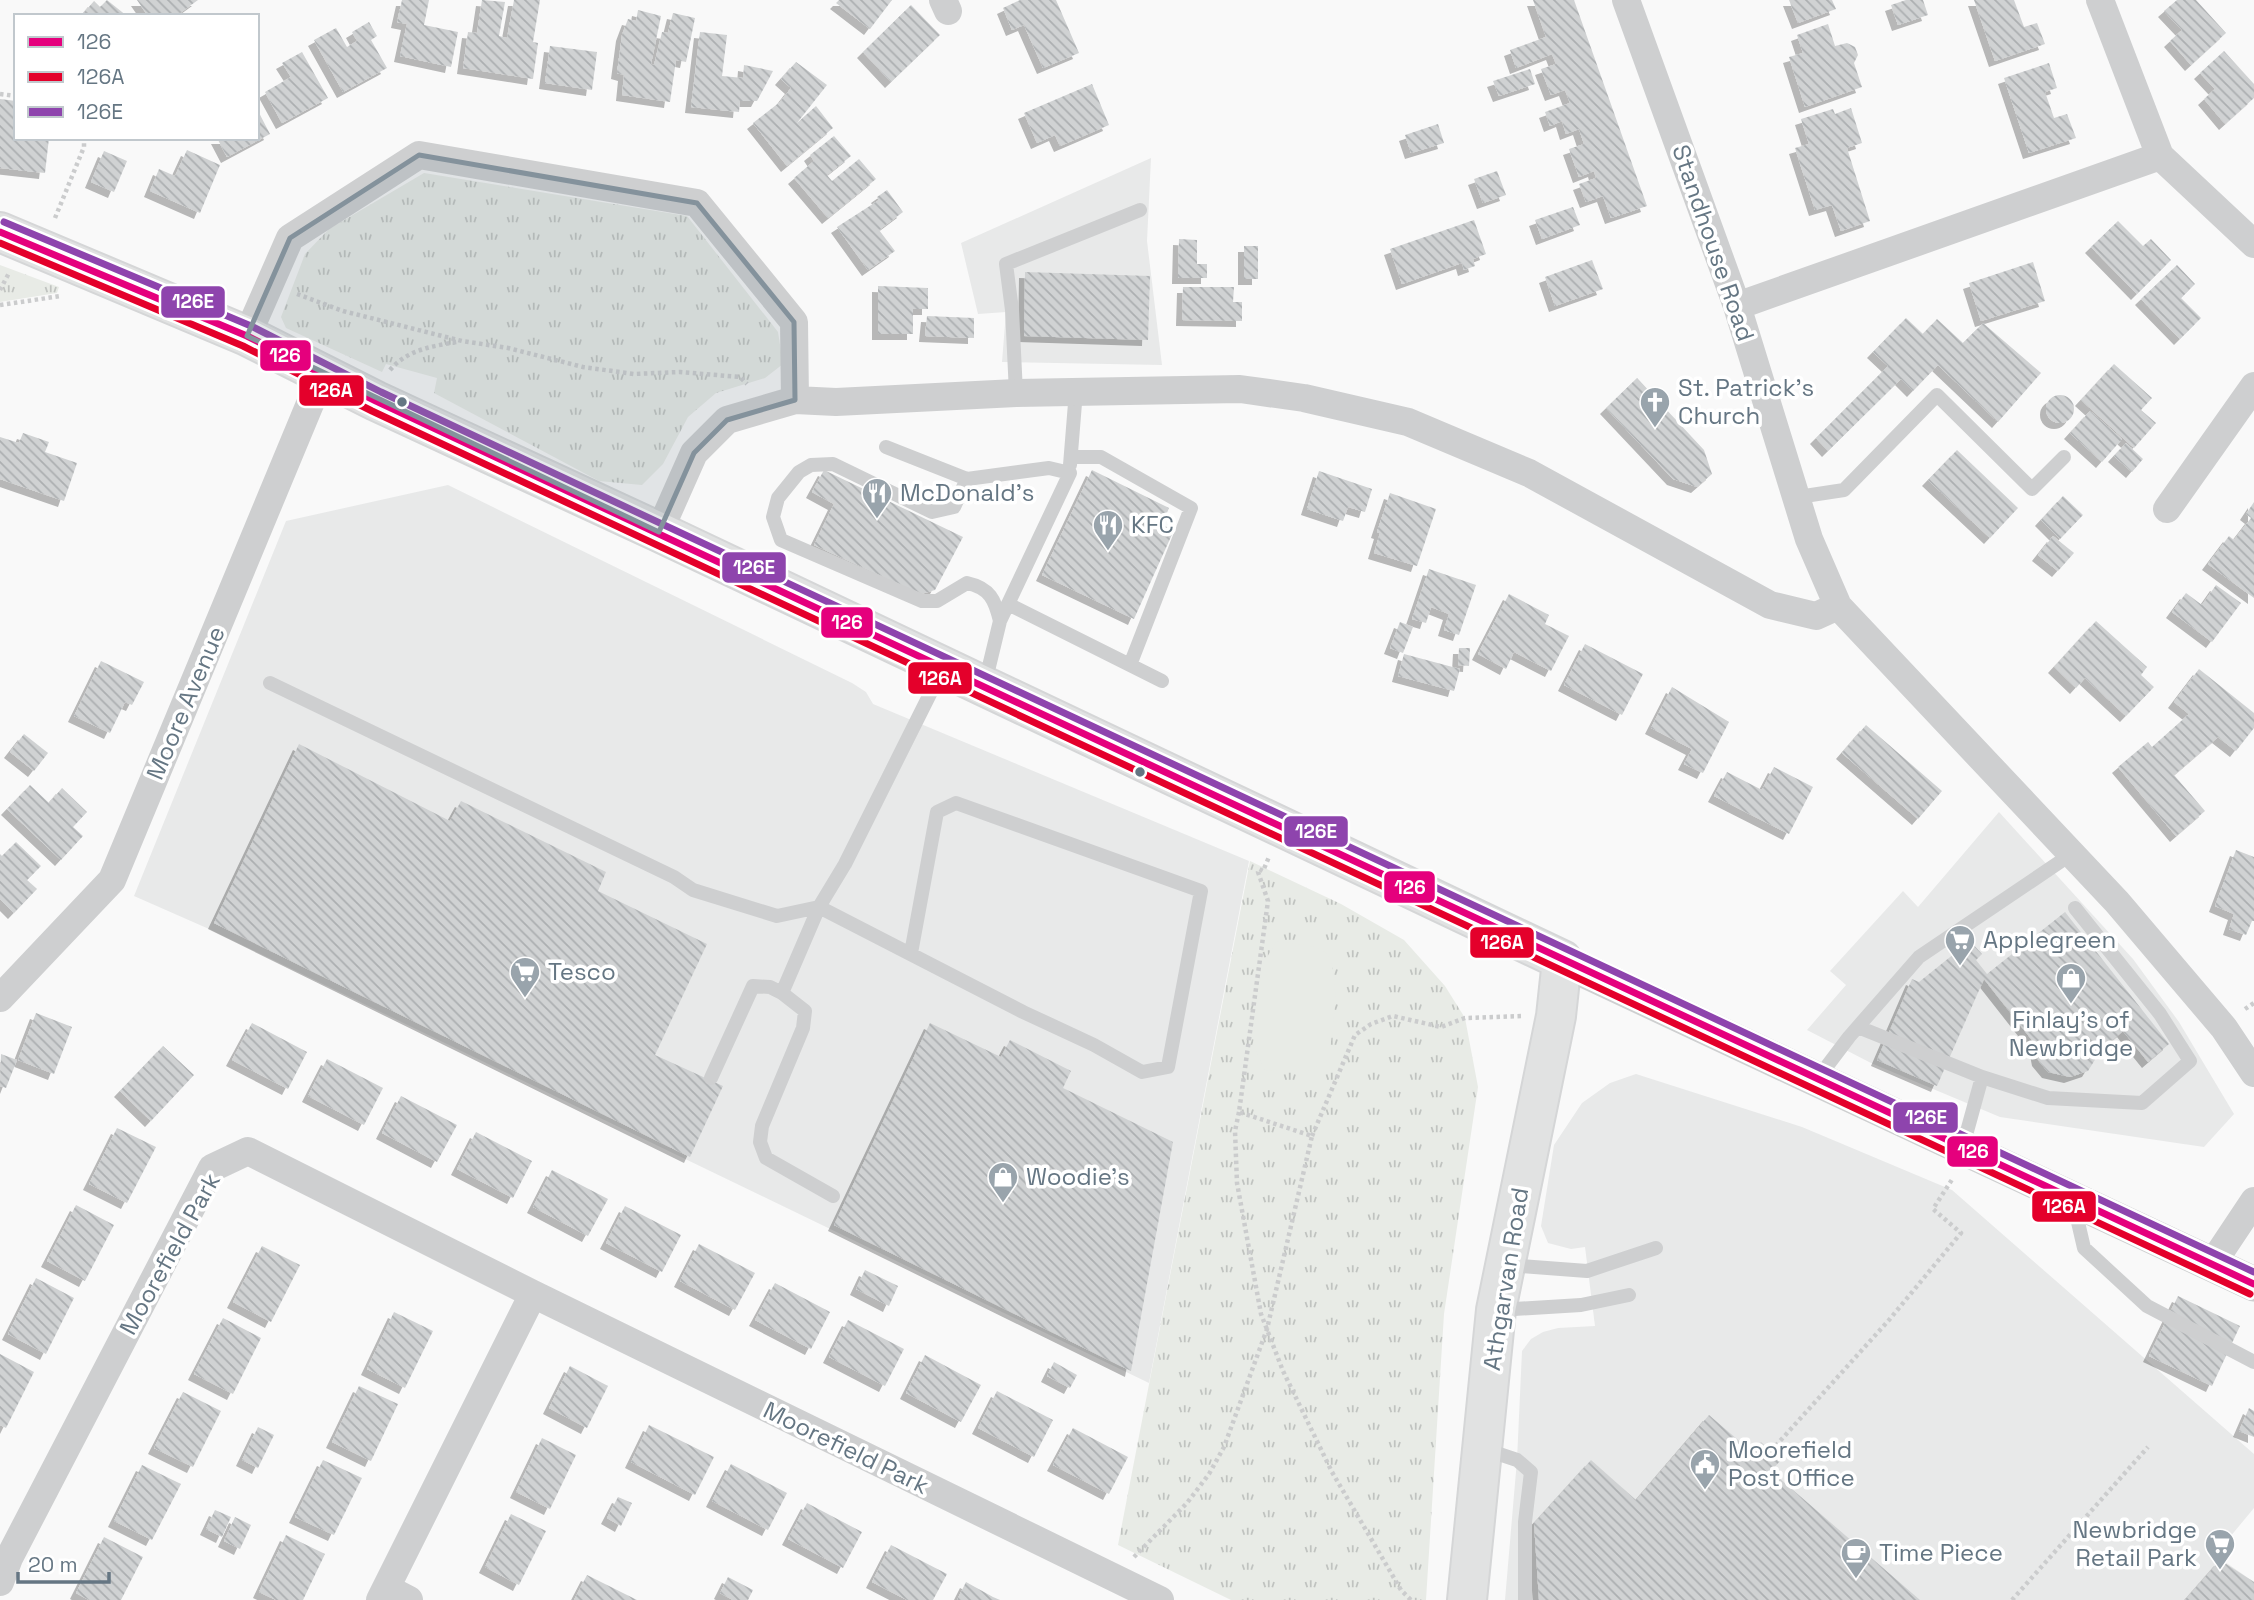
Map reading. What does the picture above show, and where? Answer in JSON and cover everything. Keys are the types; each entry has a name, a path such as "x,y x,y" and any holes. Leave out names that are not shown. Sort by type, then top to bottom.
{"main road":[{"path":"0,232 247,336 376,401 1281,825 1562,960"},
{"name":"Athgarvan Road","path":"1468,1600 1496,1310 1556,1016 1562,960"}],"street":[{"name":"Standhouse Road","path":"1626,0 1737,306 1809,539 1838,606"},
{"path":"2105,3 2160,156 2254,244"},
{"path":"247,336 290,238 419,155 697,204 794,322 782,404"},
{"path":"1737,306 2160,156"},
{"name":"Moore Avenue","path":"0,998 112,880 322,375"},
{"path":"2166,509 2254,386"},
{"path":"659,532 694,453 727,420 782,404 1076,391 1240,389 1304,398 1408,422 1529,472 1770,605 1816,616 1838,606 2073,853 2224,1028 2254,1073"},
{"path":"1562,960 2254,1284"},
{"name":"Moorefield Park","path":"0,1582 9,1558 212,1168 248,1151 533,1294 1160,1600"},
{"path":"2212,1264 2254,1201"},
{"path":"392,1596 533,1294"}],"lane":[{"path":"1016,393 1012,310 1006,264 1140,209"},
{"path":"984,688 1000,621 1010,605 1070,473 1076,391"},
{"path":"1798,498 1844,490 1937,395 2032,489 2064,457"},
{"path":"886,447 967,479 1049,467 1070,473"},
{"path":"1071,457 1101,457 1191,508 1130,665"},
{"path":"967,479 954,507 932,512 834,464 811,466 799,472 778,498 773,517 781,540 922,601 937,601 967,583 981,586 994,598 1000,621"},
{"path":"1010,605 1162,681"},
{"path":"782,993 819,907 845,864 944,667"},
{"path":"270,683 674,877 693,890 777,916 819,907 1023,1013 1094,1045 1142,1072 1168,1067 1201,891 956,803 937,812 911,953"},
{"path":"1818,1080 1858,1027 1919,957 2073,853"},
{"path":"1858,1027 1982,1077 2048,1098 2142,1103 2190,1061 2160,1014 2075,908"},
{"path":"711,1078 753,986 770,986 805,1011 803,1028 762,1126 760,1142 766,1158 833,1196"},
{"path":"1963,1147 1982,1077"},
{"path":"2073,1199 2084,1248 2147,1306 2254,1363"},
{"path":"1506,1259 1520,1266 1587,1271 1656,1248"},
{"path":"1496,1310 1581,1305 1629,1295"},
{"path":"1483,1449 1517,1460 1531,1472 1525,1522 1525,1600"}],"path":[{"path":"40,251 84,147 84,140"},
{"path":"0,305 75,293 84,267"},
{"path":"269,285 343,310 462,341 508,348 583,367 634,374 680,372 740,377 782,404"},
{"path":"376,401 390,371 400,358 421,349 462,341"},
{"path":"1281,825 1263,871 1258,872 1268,901 1236,1131 1237,1183 1261,1314 1283,1371 1332,1472 1401,1590 1411,1600"},
{"path":"1118,1580 1133,1557 1186,1503 1209,1474 1244,1397 1267,1329 1312,1136 1355,1035 1371,1024 1394,1016 1441,1027 1465,1018 1556,1016"},
{"path":"1240,1112 1312,1136"},
{"path":"1771,1451 1889,1320 1961,1233 1933,1209 1951,1182 1963,1147"},
{"path":"2012,1600 2148,1447"}],"highlighted area":[{"path":"419,155 697,203 794,322 795,400 727,420 694,453 659,532 247,336 290,238"}],"shaded area":[{"path":"1151,158 1147,241 1162,365 1002,362 1006,312 978,314 961,243"},
{"path":"448,485 852,683 866,692 873,704 1249,861 1149,1383 209,929 134,896 286,521"},
{"path":"1999,812 2133,959 2179,1022 2234,1114 2204,1147 2000,1117 1871,1063 1807,1030 1846,985 1830,971 1903,891 1918,907"},
{"path":"1636,1074 1802,1127 1952,1190 2254,1454 2254,1508 2215,1555 2254,1582 2254,1600 1505,1600 1517,1460 1522,1351 1531,1339 1543,1332 1558,1328 1595,1326 1585,1247 1571,1249 1548,1243 1541,1226 1554,1145 1582,1103 1610,1083"}],"green space":[{"path":"424,173 687,216 778,332 783,364 765,378 716,393 688,417 663,464 642,485 599,481 434,393 437,378 386,364 382,372 286,328 281,317 305,254 329,229"},
{"path":"0,265 59,287 57,293 0,302"},
{"path":"1250,861 1341,904 1404,940 1445,986 1465,1018 1478,1087 1444,1314 1426,1600 1231,1600 1118,1545"},
{"path":"1277,941 1320,949 1328,956 1333,968 1335,1000 1329,1059 1312,1070 1265,1071 1253,1044 1262,965"}],"building":[{"path":"107,0 124,14 83,14 94,1 100,7"},
{"path":"137,0 198,0 179,14 147,14"},
{"path":"402,0 429,0 424,25 458,32 451,67 400,56 407,24 397,22"},
{"path":"482,0 505,2 499,36 507,38 514,0 540,0 533,42 538,43 533,79 463,68 468,32 477,33"},
{"path":"839,0 892,0 870,29 836,3"},
{"path":"1020,0 1056,0 1079,53 1043,68 1024,25 1012,30 1003,8"},
{"path":"1533,0 1574,0 1647,206 1611,218 1603,196 1586,202 1579,184 1596,178 1594,171 1579,177 1569,149 1584,144 1579,129 1566,134 1562,121 1550,126 1545,112 1570,103 1565,90 1551,95 1541,69 1556,64 1552,54 1516,68 1510,50 1546,37"},
{"path":"1789,0 1832,0 1836,9 1798,23"},
{"path":"1906,0 1923,0 1928,15 1898,25 1891,5"},
{"path":"1974,0 2014,0 2024,27 2037,23 2045,44 1995,61"},
{"path":"2177,0 2196,0 2226,33 2191,65 2170,41 2182,30 2164,11"},
{"path":"911,5 940,35 891,82 863,52"},
{"path":"638,10 661,16 651,64 654,65 662,32 668,33 673,13 695,18 686,62 676,60 670,102 622,95 624,75 617,73 622,35 628,19 636,21"},
{"path":"369,22 377,36 371,40 387,68 343,92 314,40 336,28 347,47 357,41 352,32"},
{"path":"1828,24 1835,46 1847,43 1855,47 1858,55 1854,63 1862,87 1805,107 1789,57 1803,53 1797,35"},
{"path":"700,32 727,35 722,76 743,78 744,65 773,71 757,101 740,101 739,112 691,107"},
{"path":"550,46 597,52 592,90 545,83"},
{"path":"2224,51 2254,84 2254,98 2225,124 2204,99 2215,89 2200,73"},
{"path":"302,52 328,98 282,123 265,92 291,77 282,63"},
{"path":"796,62 827,85 797,123 816,106 833,128 787,166 753,123 780,102 791,88 781,79"},
{"path":"2049,63 2057,88 2045,92 2054,118 2067,114 2076,138 2029,153 2004,78"},
{"path":"1530,69 1535,84 1499,96 1493,81"},
{"path":"1092,84 1109,125 1060,146 1055,135 1037,143 1024,113"},
{"path":"0,99 14,101 14,140 49,140 45,173 0,168"},
{"path":"1851,108 1862,143 1847,148 1870,221 1841,231 1832,205 1815,210 1795,148 1809,144 1801,119 1833,109 1835,114"},
{"path":"259,113 270,134 259,140"},
{"path":"1438,124 1444,143 1411,153 1405,135"},
{"path":"834,136 851,156 827,175 832,181 859,159 876,179 828,218 794,178 814,161 810,155"},
{"path":"218,140 259,140 227,157"},
{"path":"187,150 220,165 200,213 150,191 159,169 175,176"},
{"path":"104,151 127,161 114,192 91,182"},
{"path":"1497,171 1506,195 1483,203 1474,179"},
{"path":"887,190 903,212 879,230 895,251 868,270 837,227 879,200 877,197"},
{"path":"1573,207 1580,225 1542,239 1535,220"},
{"path":"1474,220 1486,254 1473,259 1475,266 1464,270 1462,263 1402,284 1390,249"},
{"path":"2118,221 2143,246 2151,239 2171,260 2137,294 2091,247"},
{"path":"1179,239 1197,240 1197,264 1207,264 1207,278 1178,278"},
{"path":"1244,246 1258,246 1258,279 1244,279"},
{"path":"1592,260 1603,289 1555,306 1545,277"},
{"path":"2033,262 2045,301 1981,321 1969,283"},
{"path":"2177,265 2195,284 2181,298 2201,318 2180,339 2141,299"},
{"path":"1025,272 1150,276 1148,340 1024,336"},
{"path":"878,286 928,288 928,309 913,309 913,334 878,334"},
{"path":"1183,287 1234,287 1233,302 1242,302 1242,321 1182,320"},
{"path":"927,316 974,318 974,338 925,336"},
{"path":"1906,318 1923,334 1937,319 1963,343 1983,323 2041,373 1998,422 1938,365 1913,391 1901,379 1828,451 1816,438 1888,366 1873,352"},
{"path":"2114,364 2152,398 2141,410 2156,423 2134,448 2081,400"},
{"name":"St. Patrick's Church","path":"1637,378 1704,450 1712,474 1697,487 1673,479 1606,408"},
{"path":"2060,395 2070,399 2074,409 2070,419 2060,423 2050,419 2046,409 2050,399"},
{"path":"2090,411 2122,439 2102,462 2070,433"},
{"path":"23,433 49,442 45,452 77,463 64,501 0,479 0,437 19,443"},
{"path":"2126,443 2143,459 2132,472 2114,456"},
{"path":"1957,450 2018,508 1990,538 1928,480"},
{"name":"McDonald's","path":"824,470 963,537 935,590 921,594 814,545 834,504 812,492"},
{"name":"KFC","path":"1092,470 1169,508 1162,525 1174,530 1134,619 1042,575"},
{"path":"1319,471 1372,489 1365,512 1348,507 1343,521 1307,509"},
{"path":"1390,493 1436,509 1417,566 1374,553 1380,533 1377,532"},
{"path":"2063,496 2083,515 2060,539 2041,520"},
{"path":"2254,502 2254,598 2208,564 2229,536 2234,540 2251,518 2246,514"},
{"path":"2053,536 2074,553 2058,571 2038,555"},
{"path":"1429,569 1476,585 1459,635 1444,630 1449,614 1431,607 1426,623 1412,619"},
{"path":"2216,585 2241,603 2212,642 2172,612 2186,593 2202,605"},
{"path":"1509,594 1549,615 1545,624 1569,636 1551,671 1514,652 1506,669 1478,654"},
{"path":"2096,621 2147,667 2141,675 2154,687 2126,716 2085,678 2076,688 2054,667"},
{"path":"1400,622 1413,627 1403,653 1390,648"},
{"path":"1585,644 1643,674 1622,715 1564,685"},
{"path":"1459,648 1470,648 1469,666 1458,665"},
{"path":"1404,654 1460,669 1454,691 1398,676"},
{"path":"101,661 144,682 132,705 125,702 110,733 74,716"},
{"path":"2199,669 2254,713 2254,728 2236,751 2218,737 2174,775 2205,811 2176,836 2118,767 2148,742 2152,747 2189,714 2174,702"},
{"path":"1672,687 1729,722 1703,773 1684,764 1692,749 1651,728"},
{"path":"1866,725 1942,791 1918,819 1842,753"},
{"path":"24,734 48,753 34,771 10,752"},
{"name":"Tesco","path":"299,744 450,821 461,801 606,872 598,891 707,944 655,1055 723,1086 690,1157 214,923"},
{"path":"1774,767 1813,787 1789,834 1714,796 1727,772 1762,790"},
{"path":"30,785 49,803 62,788 87,812 73,827 83,836 61,860 7,809"},
{"path":"16,842 41,866 27,880 37,889 14,913 0,899 0,854 2,856"},
{"path":"2236,850 2254,857 2254,921 2246,935 2229,929 2234,914 2215,906"},
{"name":"Finlay's of Newbridge","path":"2065,912 2169,1044 2148,1062 2123,1031 2101,1050 2088,1071 2070,1077 2048,1072 2038,1060 2035,1044 1984,979 1937,1086 1877,1060 1912,979 1919,982 1970,941 1982,954 1976,960 1987,974"},
{"path":"36,1013 72,1027 54,1074 18,1060"},
{"path":"252,1023 307,1052 288,1089 232,1060"},
{"name":"Woodie's","path":"930,1023 1001,1057 1010,1040 1071,1071 1063,1088 1173,1142 1131,1371 834,1225"},
{"path":"163,1046 194,1075 151,1121 120,1091"},
{"path":"1,1054 17,1060 6,1088 0,1086"},
{"path":"327,1059 383,1088 364,1125 308,1096"},
{"path":"401,1096 457,1125 437,1162 382,1133"},
{"path":"117,1128 156,1147 127,1203 89,1184"},
{"path":"476,1132 532,1161 513,1198 457,1169"},
{"path":"552,1170 608,1199 588,1236 533,1207"},
{"path":"76,1205 114,1225 85,1281 47,1261"},
{"path":"625,1206 681,1235 662,1272 606,1243"},
{"path":"699,1244 755,1273 735,1310 680,1281"},
{"path":"262,1246 300,1265 271,1322 233,1302"},
{"path":"865,1270 898,1286 889,1306 856,1289"},
{"path":"36,1278 74,1298 46,1354 8,1334"},
{"path":"775,1283 830,1312 811,1349 755,1320"},
{"path":"2178,1296 2240,1326 2212,1386 2149,1356"},
{"path":"394,1312 433,1331 405,1388 367,1369"},
{"path":"223,1318 261,1338 233,1394 194,1374"},
{"path":"848,1320 904,1349 885,1386 829,1357"},
{"path":"0,1354 34,1372 6,1428 0,1425"},
{"path":"925,1355 981,1385 961,1422 906,1393"},
{"path":"1054,1362 1077,1375 1070,1388 1047,1376"},
{"path":"570,1366 608,1386 587,1428 549,1408"},
{"path":"359,1386 398,1404 371,1461 332,1442"},
{"path":"997,1391 1053,1420 1034,1457 978,1428"},
{"path":"183,1392 221,1411 193,1467 154,1448"},
{"path":"2249,1408 2254,1411 2254,1437 2239,1431"},
{"path":"1709,1415 1752,1452 1761,1442 1781,1460 1771,1471 1920,1600 1539,1600 1534,1523 1591,1460 1636,1500"},
{"path":"649,1425 714,1457 695,1495 631,1462"},
{"path":"258,1427 274,1435 258,1468 242,1460"},
{"path":"1073,1428 1128,1457 1109,1494 1053,1465"},
{"path":"542,1438 576,1455 550,1509 516,1492"},
{"path":"323,1460 362,1478 334,1535 295,1517"},
{"path":"731,1464 787,1493 768,1530 712,1501"},
{"path":"142,1465 181,1484 152,1540 114,1521"},
{"path":"618,1497 632,1503 621,1526 607,1518"},
{"path":"807,1503 862,1532 843,1568 788,1539"},
{"path":"215,1510 231,1517 222,1537 206,1529"},
{"path":"511,1514 546,1531 519,1585 485,1567"},
{"path":"235,1517 251,1525 240,1549 224,1541"},
{"path":"286,1535 325,1554 303,1600 276,1600 259,1592"},
{"path":"104,1537 143,1557 121,1600 89,1600 76,1593"},
{"path":"891,1545 947,1574 933,1600 907,1600 872,1582"},
{"name":"Newbridge Retail Park","path":"2220,1560 2254,1582 2254,1600 2185,1600"},
{"path":"587,1575 637,1600 574,1600"},
{"path":"728,1577 753,1590 748,1600 733,1600 720,1593"},
{"path":"966,1582 993,1597 1000,1600 957,1600"}],"transit line":[{"name":"126E","path":"4,222 251,326 381,392 2254,1272"},
{"name":"126","path":"0,232 247,336 376,401 2254,1284"},
{"name":"126A","path":"0,243 243,346 372,411 2250,1294"}],"place":[{"name":"St. Patrick's Church","path":"1655,429"},
{"name":"McDonald's","path":"877,520"},
{"name":"KFC","path":"1108,552"},
{"name":"Applegreen","path":"1960,967"},
{"name":"Tesco","path":"525,999"},
{"name":"Finlay's of Newbridge","path":"2071,1005"},
{"name":"Woodie's","path":"1003,1204"},
{"name":"Moorefield Post Office","path":"1705,1491"},
{"name":"Newbridge Retail Park","path":"2220,1571"},
{"name":"Time Piece","path":"1856,1580"}]}
